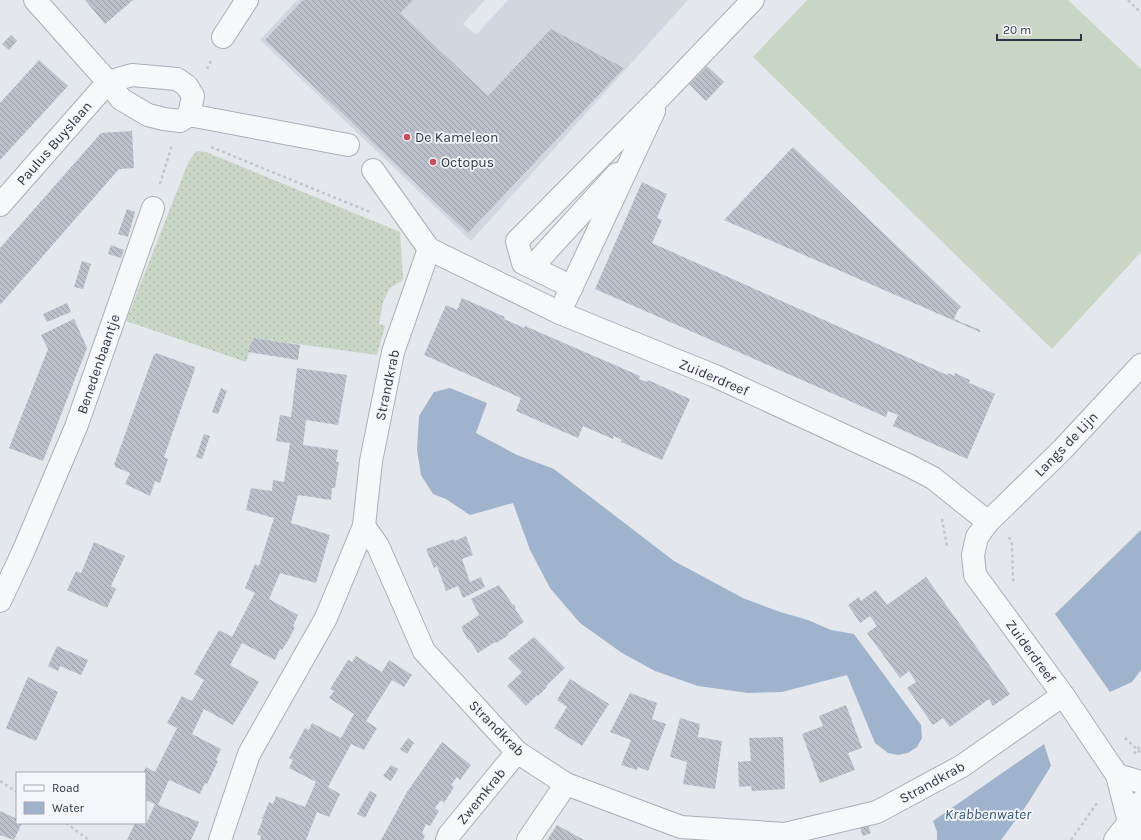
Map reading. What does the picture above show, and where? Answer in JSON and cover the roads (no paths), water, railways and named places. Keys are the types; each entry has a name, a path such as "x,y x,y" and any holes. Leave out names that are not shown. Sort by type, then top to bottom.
{"street":[{"path":"35,0 108,82 121,99 148,115 164,119 187,110 348,145"},
{"path":"223,37 247,0"},
{"path":"572,287 523,263 517,241 660,97 753,0"},
{"path":"108,82 132,75 177,79 187,86 187,110"},
{"name":"Paulus Buyslaan","path":"0,205 108,82"},
{"path":"560,313 660,97"},
{"path":"532,267 632,158"},
{"path":"373,170 429,249"},
{"name":"Benedenbaantje","path":"0,601 24,552 76,427 153,208"},
{"name":"Zuiderdreef","path":"429,249 560,313 714,376 908,465 933,478 988,522 977,537 973,555 975,574 1063,695 1117,775 1135,830"},
{"name":"Strandkrab","path":"220,840 249,754 326,618 364,526 371,461 393,352 429,249"},
{"name":"Langs de Lijn","path":"988,522 1062,450 1141,364"},
{"name":"Strandkrab","path":"364,526 378,546 424,651 517,752 566,784 681,827 784,837 877,812 962,766 1063,695"},
{"name":"Zwemkrab","path":"447,840 517,752"},
{"path":"1117,775 1141,782"},
{"path":"528,840 566,784"},
{"path":"1115,840 1135,830 1141,802"}],"water":[{"path":"450,388 487,403 476,433 517,455 554,469 674,561 743,598 780,612 808,620 831,630 854,634 921,725 922,738 917,747 908,753 898,755 888,753 875,743 847,675 782,692 748,693 698,686 655,671 622,653 580,623 550,588 530,550 513,503 470,515 446,499 433,494 421,475 417,450 419,416 434,392"},
{"path":"1141,530 1141,670 1132,682 1110,692 1055,614"},
{"name":"Krabbenwater","path":"1044,744 1051,766 1028,803 1001,840 937,840 937,832 933,821"}],"place":[{"name":"De Kameleon","path":"407,137"},
{"name":"Octopus","path":"433,162"}]}
